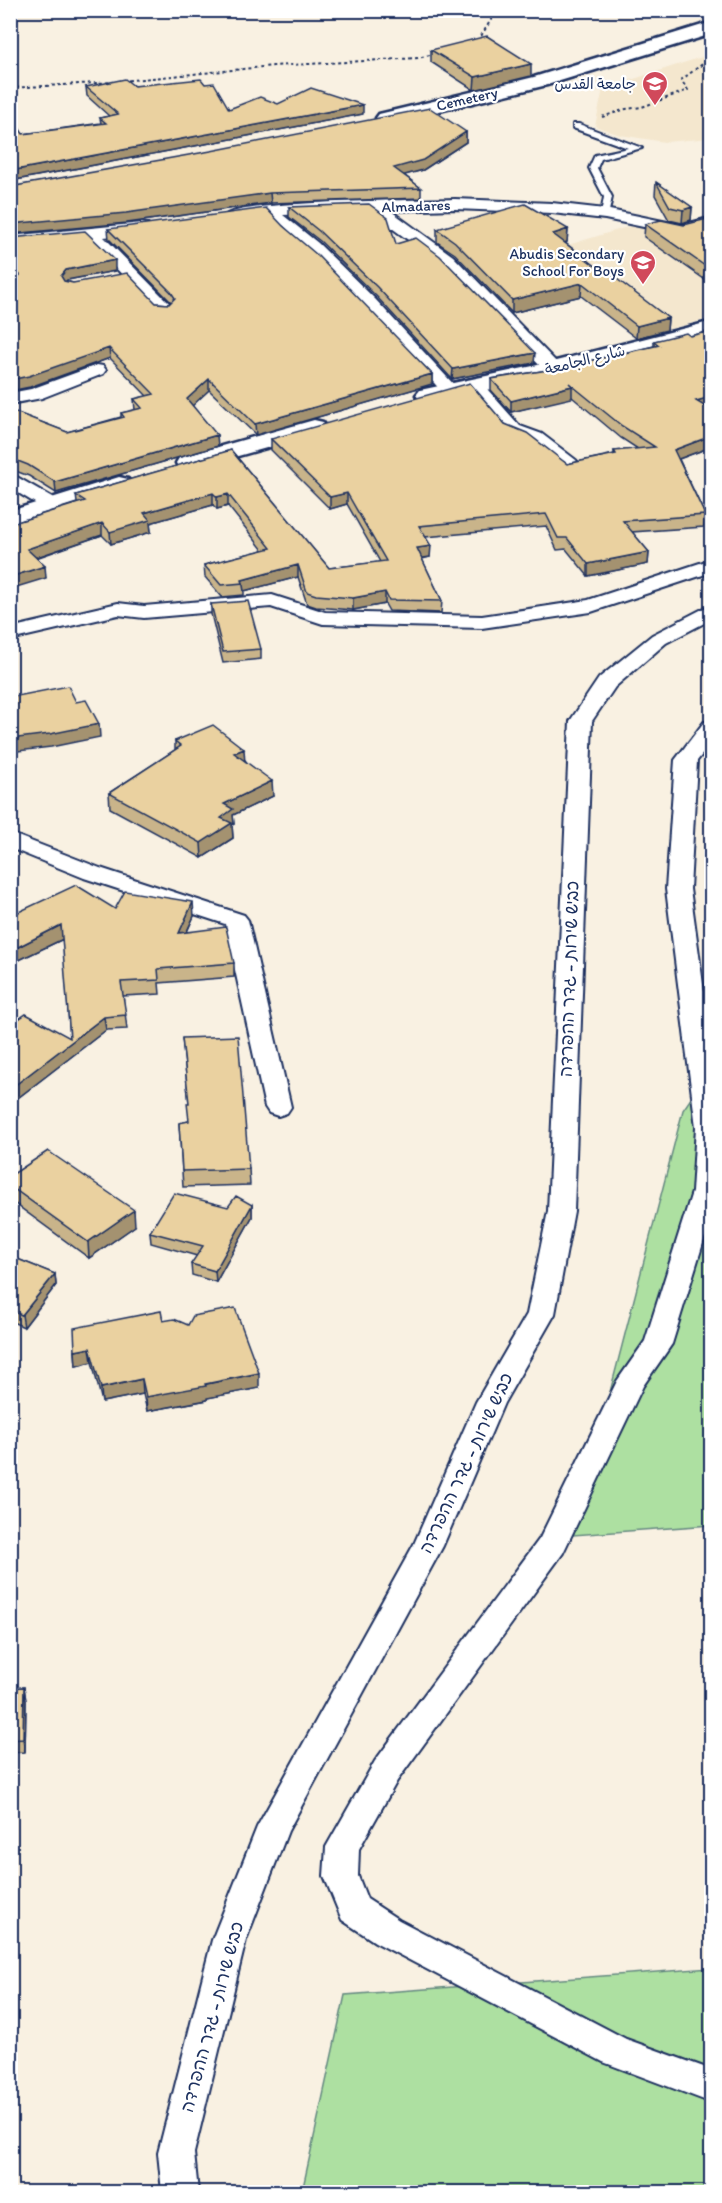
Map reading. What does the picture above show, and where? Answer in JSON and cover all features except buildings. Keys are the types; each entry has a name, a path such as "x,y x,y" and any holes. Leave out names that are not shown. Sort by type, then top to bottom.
{"main road":[{"name":"Cemetery","path":"365,122 540,81 711,28"},
{"name":"شارع الجامعة","path":"404,402 449,389 553,369 711,328"},
{"path":"169,469 335,421"},
{"path":"12,518 137,479"}],"street":[{"name":"Almadares","path":"215,217 271,210 376,207 497,210 552,208 604,214 682,230 711,222"},
{"path":"376,207 447,260 553,369"},
{"path":"271,210 280,224 315,250 412,346 449,389"},
{"path":"10,241 160,225"},
{"path":"91,233 164,308"},
{"path":"112,279 132,275"},
{"path":"10,399 36,394 97,370"},
{"path":"474,384 513,430 536,438 569,464"},
{"path":"10,479 52,505"},
{"path":"10,634 118,609 144,612 272,601 323,618 482,622 591,606 711,565"},
{"name":"כביש שירות - גדר ההפרדה","path":"180,2193 176,2153 229,1940 273,1827 428,1546 490,1402 541,1314 561,1211 581,720 607,683 659,639 711,610"},
{"path":"711,727 686,760 678,889 709,1127 705,1192 658,1344 631,1381 552,1545 386,1771 343,1847 341,1876 354,1909 387,1931 615,2051 711,2087"},
{"path":"10,840 92,873 237,920 278,1107"}],"lane":[{"path":"576,126 638,148 598,157 593,168 608,197 604,214"}],"path":[{"path":"476,43 497,10"},
{"path":"10,88 167,77 273,66 418,58 438,53"},
{"path":"576,126 626,109 642,107 688,90 681,80 711,57"}],"shaded area":[{"name":"جامعة القدس","path":"711,54 711,138 665,142 620,135 595,126 603,89"},
{"name":"Abudis Secondary School For Boys","path":"634,225 675,236 711,232 711,318 636,338 535,255"}],"green space":[{"path":"711,1069 711,1525 573,1535 683,1110"},
{"path":"711,1968 711,2192 302,2192 345,1995"}],"place":[{"name":"جامعة القدس","path":"655,107"},
{"name":"Abudis Secondary School For Boys","path":"643,286"}]}
